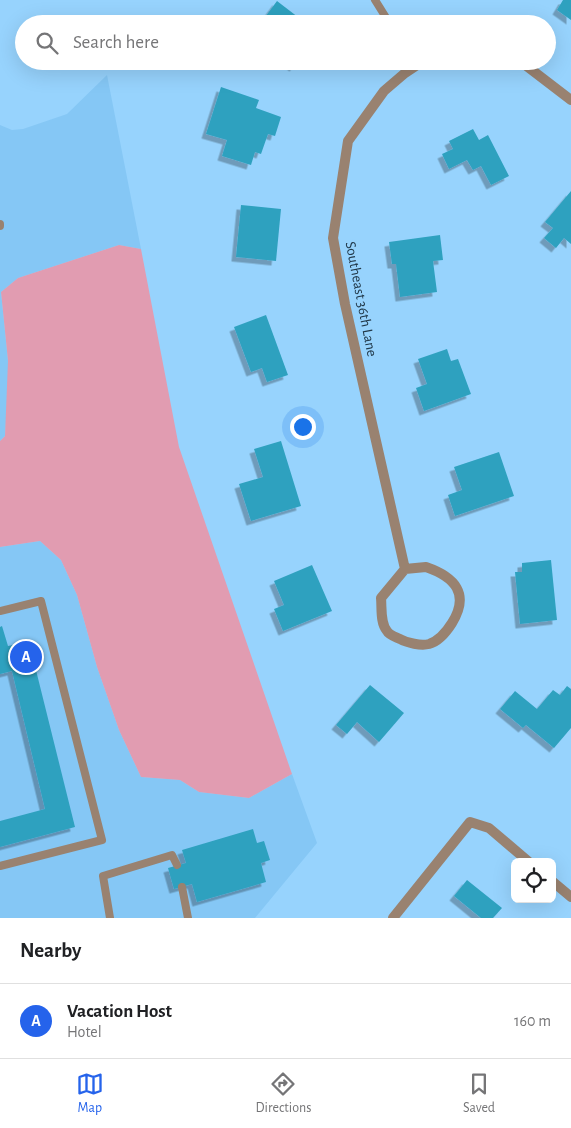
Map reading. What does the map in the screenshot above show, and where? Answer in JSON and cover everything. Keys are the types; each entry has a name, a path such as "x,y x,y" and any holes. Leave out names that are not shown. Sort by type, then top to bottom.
{"street":[{"name":"Southeast 36th Lane","path":"405,569 345,304 333,238 348,141 384,92 410,70"},
{"path":"532,70 571,100"},
{"path":"426,567 442,572 456,587 461,598 457,616 449,628 440,638 429,644 408,643 387,632 382,622 381,598 405,569 426,567"},
{"path":"393,918 470,822 489,828 524,858"},
{"path":"556,884 571,897"}],"lane":[{"path":"375,0 384,15"},
{"path":"0,611 41,601 102,840 0,866"},
{"path":"110,918 103,876 172,855 177,866"},
{"path":"182,887 188,918"}],"shaded area":[{"path":"107,75 141,249 119,245 18,278 1,292 8,361 8,395 5,436 0,441 0,125 12,130 23,129 67,114"},
{"path":"119,245 141,249 179,447 292,774 249,798 199,792 180,780 141,777 119,730 97,667 77,595 61,560 40,541 0,547 0,441 5,436 8,361 1,292 18,278"},
{"path":"40,541 61,560 77,595 97,667 119,730 141,777 180,780 199,792 249,798 292,774 317,843 255,918 0,918 0,547"}],"building":[{"path":"563,0 571,0 571,20 557,10"},
{"path":"277,1 295,15 267,15"},
{"path":"221,87 259,100 256,108 281,117 275,136 268,134 261,154 255,152 251,165 222,156 227,140 206,134"},
{"path":"473,129 479,140 488,135 509,176 491,185 481,166 473,170 467,160 449,169 442,154 453,149 449,141"},
{"path":"571,191 571,244 564,238 556,248 544,238 553,228 545,222"},
{"path":"241,205 281,209 276,261 236,257"},
{"path":"440,235 443,260 433,261 437,292 400,297 396,264 392,264 389,242"},
{"path":"266,315 288,375 267,382 262,368 251,372 234,327"},
{"path":"447,349 451,361 458,359 471,394 424,411 416,388 427,384 418,359"},
{"path":"281,441 301,506 251,521 239,484 263,477 254,449"},
{"path":"499,452 514,496 455,516 448,495 462,490 454,467"},
{"path":"551,560 557,620 520,624 515,572 522,572 522,563"},
{"path":"312,565 332,611 283,631 274,609 284,605 274,581"},
{"path":"2,626 8,646 29,642 75,827 0,847 0,821 45,809 12,671 0,674 0,627"},
{"path":"370,685 404,713 379,742 357,722 347,734 336,725"},
{"path":"567,686 571,689 571,728 554,748 526,725 523,728 500,709 515,691 537,709 553,690 560,695"},
{"path":"253,829 257,843 264,841 270,860 261,863 266,882 197,902 192,884 174,889 168,868 186,863 182,850"},
{"path":"467,880 502,908 493,918 481,918 454,896"}],"place":[{"name":"Vacation Host","path":"26,657"}]}
